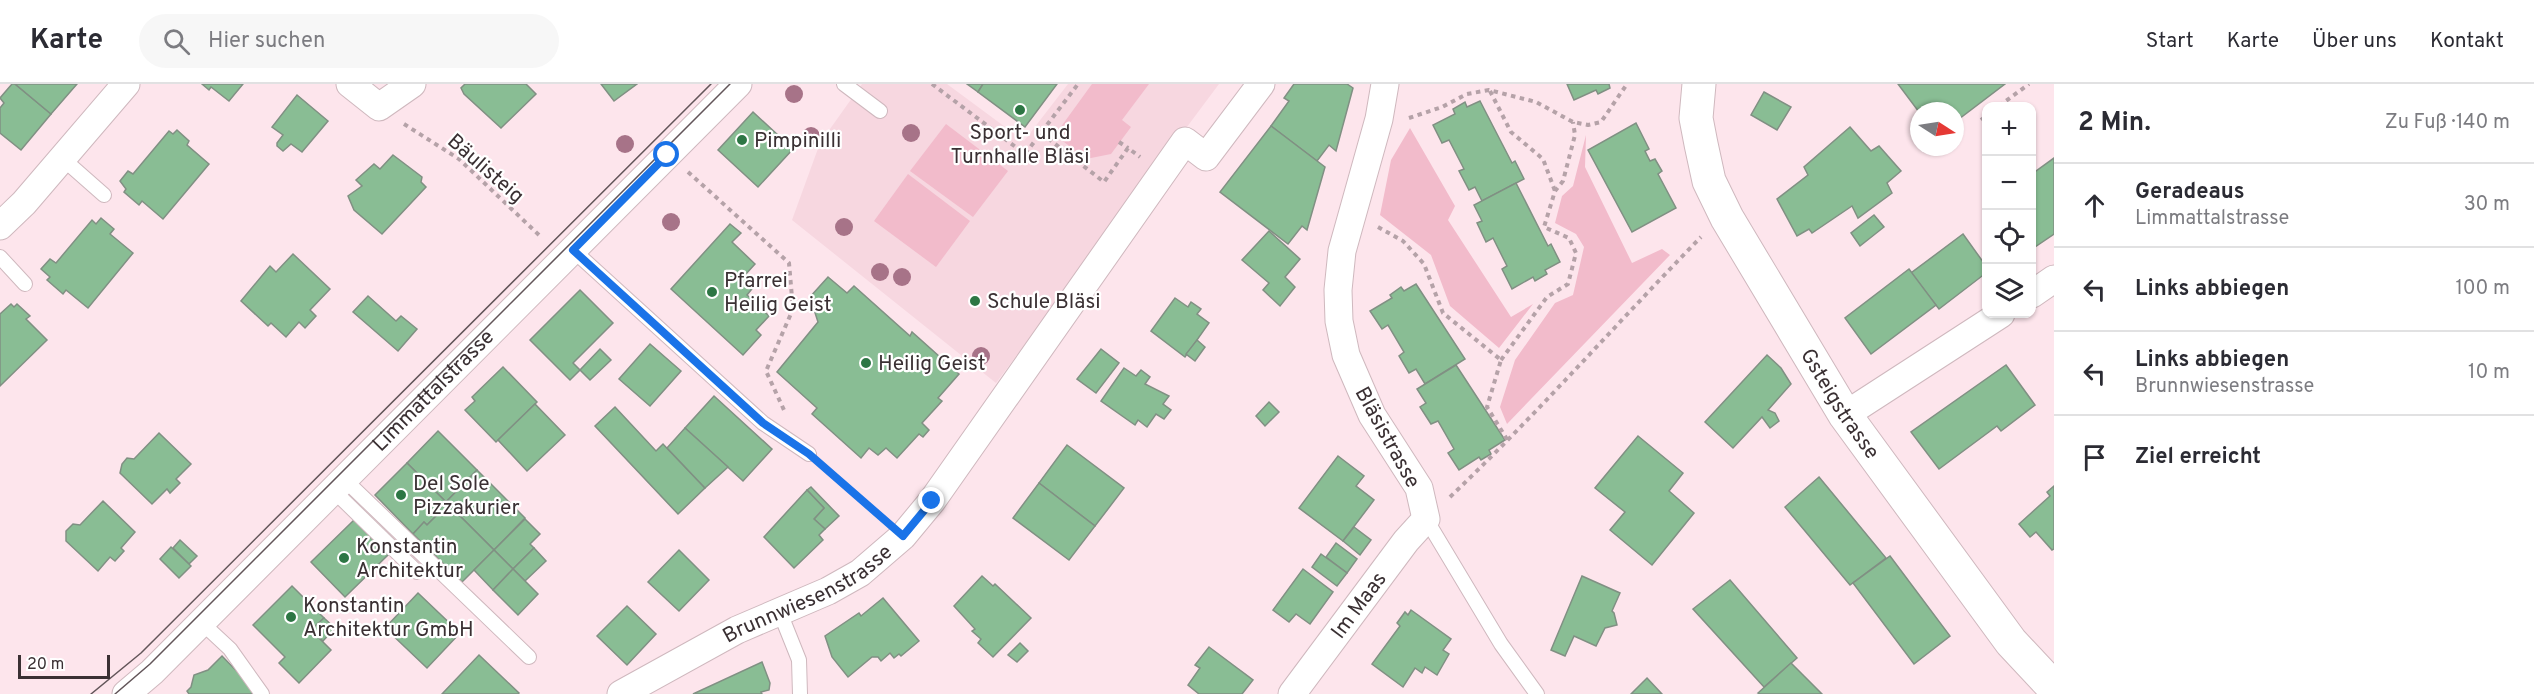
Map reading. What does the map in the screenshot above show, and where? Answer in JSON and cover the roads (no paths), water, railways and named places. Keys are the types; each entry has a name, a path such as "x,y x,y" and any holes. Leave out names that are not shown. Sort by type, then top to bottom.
{"street":[{"path":"0,226 126,84"},
{"path":"350,84 379,107 412,84"},
{"name":"Limmattalstrasse","path":"126,694 201,622 738,84"},
{"name":"Brunnwiesenstrasse","path":"621,694 737,630 779,610 828,591 860,573 903,536 939,492 1185,141 1206,157 1261,84"},
{"name":"Bläsistrasse","path":"1385,84 1379,119 1342,251 1338,290 1339,321 1346,355 1372,415 1419,488 1436,510"},
{"name":"Gsteigstrasse","path":"1699,84 1696,118 1709,181 1727,218 1845,415 2012,642 2054,688"},
{"path":"2036,291 2054,279"},
{"path":"1845,415 1995,318"},
{"name":"Im Maas","path":"1292,694 1406,541 1436,510"}],"lane":[{"path":"844,84 880,111"},
{"path":"62,158 105,195"},
{"path":"573,250 763,423 809,454"},
{"path":"0,257 25,284"},
{"path":"338,485 417,572"},
{"path":"338,485 529,657"},
{"name":"Bläsistrasse","path":"1436,510 1501,644 1537,694"},
{"path":"779,610 792,637 799,660 800,694"},
{"path":"201,622 230,649 262,694"}],"tram line":[{"path":"91,694 141,653 711,84"},
{"path":"115,694 150,664 730,84"}],"place":[{"name":"Sport- und Turnhalle Bläsi","path":"1020,110"},
{"name":"Pimpinilli","path":"742,140"},
{"name":"Pfarrei Heilig Geist","path":"712,292"},
{"name":"Schule Bläsi","path":"975,301"},
{"name":"Heilig Geist","path":"866,363"},
{"name":"Del Sole Pizzakurier","path":"401,495"},
{"name":"Konstantin Architektur","path":"344,558"},
{"name":"Konstantin Architektur GmbH","path":"291,617"}]}
